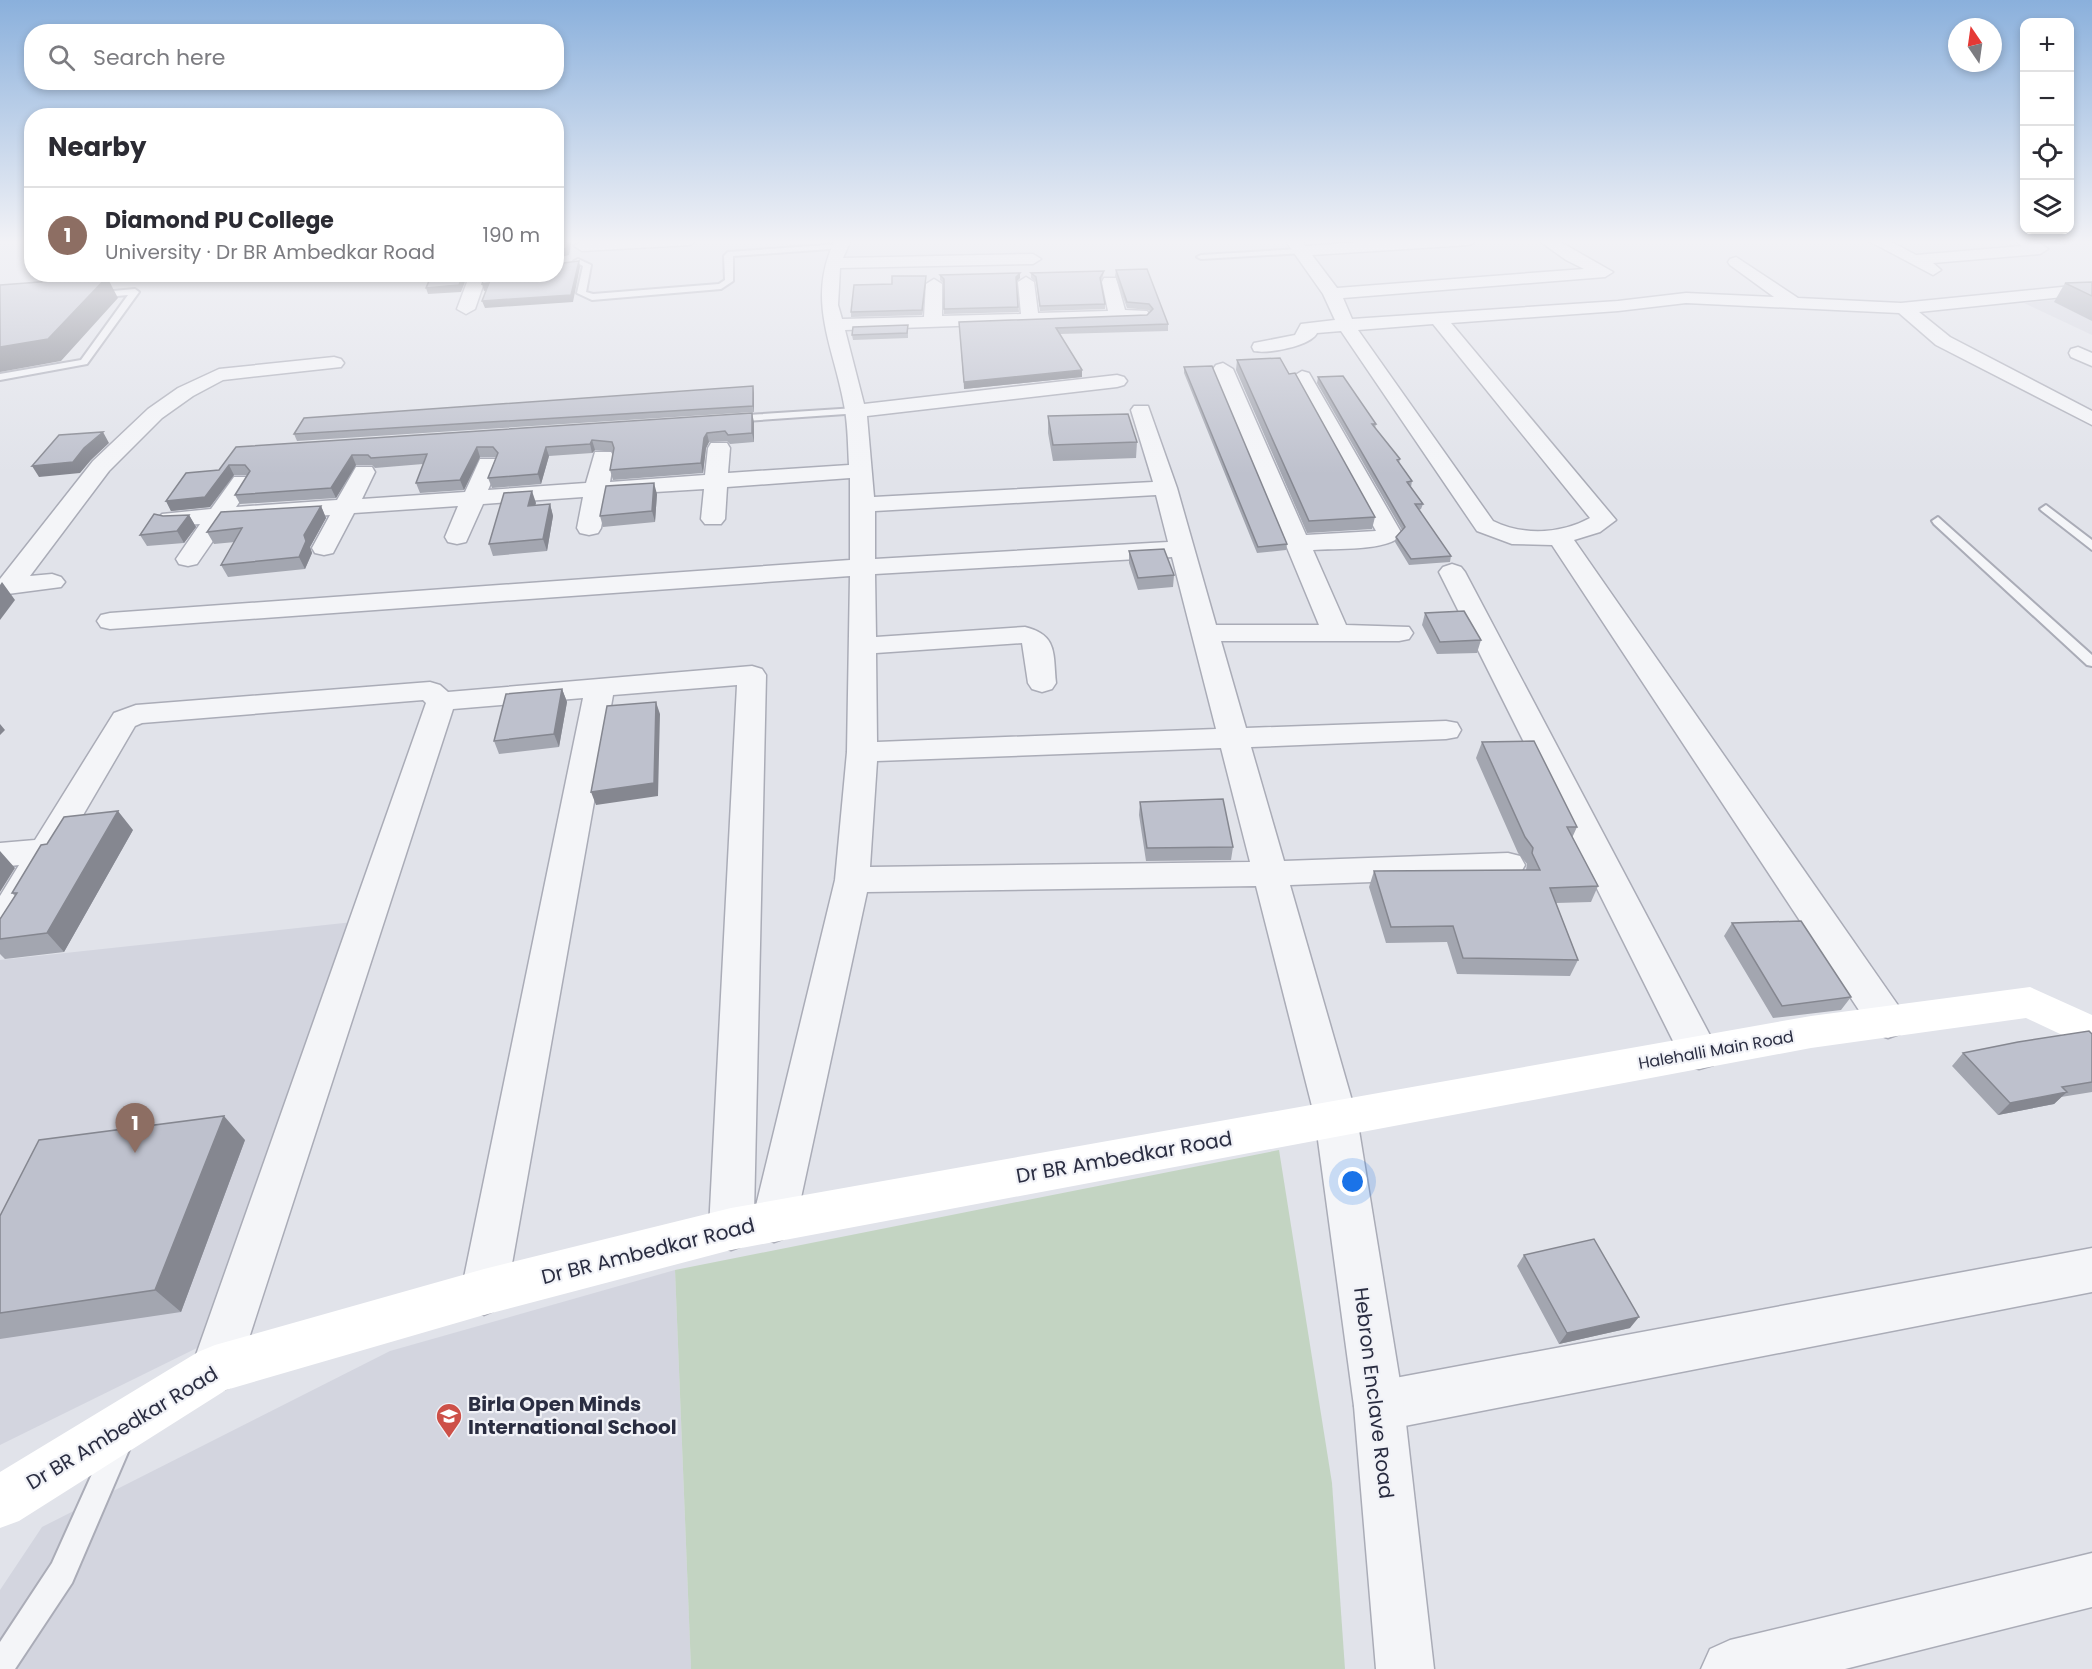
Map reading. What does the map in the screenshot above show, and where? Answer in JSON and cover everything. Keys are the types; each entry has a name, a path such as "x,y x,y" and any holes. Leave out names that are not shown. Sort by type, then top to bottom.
{"main road":[{"name":"Halehalli Main Road","path":"1336,1118 1699,1053 1888,1022 2030,1002 2092,1033"},
{"name":"Dr BR Ambedkar Road","path":"0,1502 215,1369 484,1292 731,1229 1336,1118"}],"street":[{"path":"774,1221 852,880 862,752 863,506 856,411 832,318"},
{"path":"834,325 1033,318"},
{"path":"1343,318 1485,526 1508,537 1560,538 1594,527 1604,520 1438,320"},
{"path":"1261,347 1301,339 1308,334 1307,328 1462,318"},
{"path":"1916,318 1943,341 2092,419"},
{"path":"5,586 119,444 150,417 206,380 219,375 334,363"},
{"path":"1223,369 1336,633"},
{"path":"1298,543 1376,539 1390,534 1302,376"},
{"path":"856,411 1118,381"},
{"name":"Hebron Enclave Road","path":"1142,410 1183,549 1336,1118 1379,1406 1406,1669"},
{"path":"713,519 719,448"},
{"path":"589,528 603,457"},
{"path":"457,537 488,464"},
{"path":"170,519 860,471"},
{"path":"324,548 364,472"},
{"path":"188,559 242,482"},
{"path":"863,506 1166,488"},
{"path":"1560,538 1888,1022"},
{"path":"110,621 863,567 1183,549"},
{"path":"1452,572 1699,1053"},
{"path":"5,586 52,582"},
{"path":"1205,633 1399,633"},
{"path":"862,646 1025,635 1033,638 1038,644 1042,683"},
{"path":"0,926 124,720 135,714 430,691 441,701 752,675 731,1229"},
{"path":"484,1292 600,687"},
{"path":"215,1369 441,701"},
{"path":"862,752 1446,730"},
{"path":"0,855 45,851"},
{"path":"852,880 1270,874 1508,865"},
{"path":"1379,1406 2092,1270"},
{"path":"1730,1669 2092,1580"}],"lane":[{"path":"0,377 84,362 116,318"},
{"path":"713,420 856,411"},
{"path":"2046,509 2092,546"},
{"path":"1938,521 2092,662"},
{"path":"0,1666 62,1573 128,1423"}],"shaded area":[{"path":"2056,318 2092,318 2092,335"},
{"path":"353,922 201,1346 0,1445 0,960"},
{"name":"Birla Open Minds International School","path":"675,1270 691,1669 0,1669 0,1590 42,1527 390,1351"}],"green space":[{"path":"1279,1150 1332,1483 1345,1669 691,1669 675,1270"}],"building":[{"path":"0,318 68,318 48,339 0,347"},
{"path":"1069,318 1166,318 1168,324 1056,328 1082,370 964,382 959,322"},
{"path":"908,325 907,333 852,335 853,327"},
{"path":"1280,358 1289,374 1295,373 1375,517 1309,521 1237,360"},
{"path":"1212,366 1287,544 1258,547 1184,367"},
{"path":"1343,376 1376,424 1372,424 1400,459 1397,460 1412,481 1407,482 1423,504 1415,504 1451,556 1411,559 1396,537 1405,527 1318,377"},
{"path":"753,386 753,406 294,434 304,418"},
{"path":"752,413 752,433 728,435 725,431 707,433 704,438 701,463 610,470 614,448 612,442 592,440 590,444 546,447 538,474 488,478 498,453 493,447 477,447 460,480 416,483 427,454 371,458 368,455 352,455 331,488 235,495 250,471 245,465 229,465 205,497 166,501 186,473 219,470 236,447"},
{"path":"1128,414 1137,442 1053,445 1048,416"},
{"path":"103,432 84,448 73,462 32,466 59,435"},
{"path":"654,483 652,511 600,516 606,486"},
{"path":"532,491 528,506 550,504 543,539 489,544 504,493"},
{"path":"321,506 304,535 306,541 299,557 221,565 242,528 207,532 221,512"},
{"path":"154,514 189,515 177,531 140,535"},
{"path":"1164,549 1174,575 1138,578 1129,551"},
{"path":"1464,611 1481,640 1440,642 1425,613"},
{"path":"562,689 554,734 494,741 506,694"},
{"path":"656,702 654,783 591,792 607,706"},
{"path":"1534,741 1577,827 1567,827 1598,886 1550,888 1578,960 1463,958 1453,926 1391,927 1374,871 1540,870 1532,853 1533,848 1525,837 1482,742"},
{"path":"1223,799 1233,847 1147,848 1140,802"},
{"path":"118,811 47,933 0,939 0,919 17,893 12,893 41,845 47,844 64,817"},
{"path":"1801,921 1851,997 1782,1006 1732,923"},
{"path":"2089,1031 2092,1034 2092,1082 2062,1087 2067,1092 2010,1103 1963,1053 2018,1042"},
{"path":"224,1116 155,1290 0,1313 0,1216 39,1140"},
{"path":"1594,1239 1639,1317 1567,1333 1524,1255"}],"place":[{"name":"Diamond PU College","path":"135,1153"},
{"name":"Birla Open Minds International School","path":"449,1439"}]}
